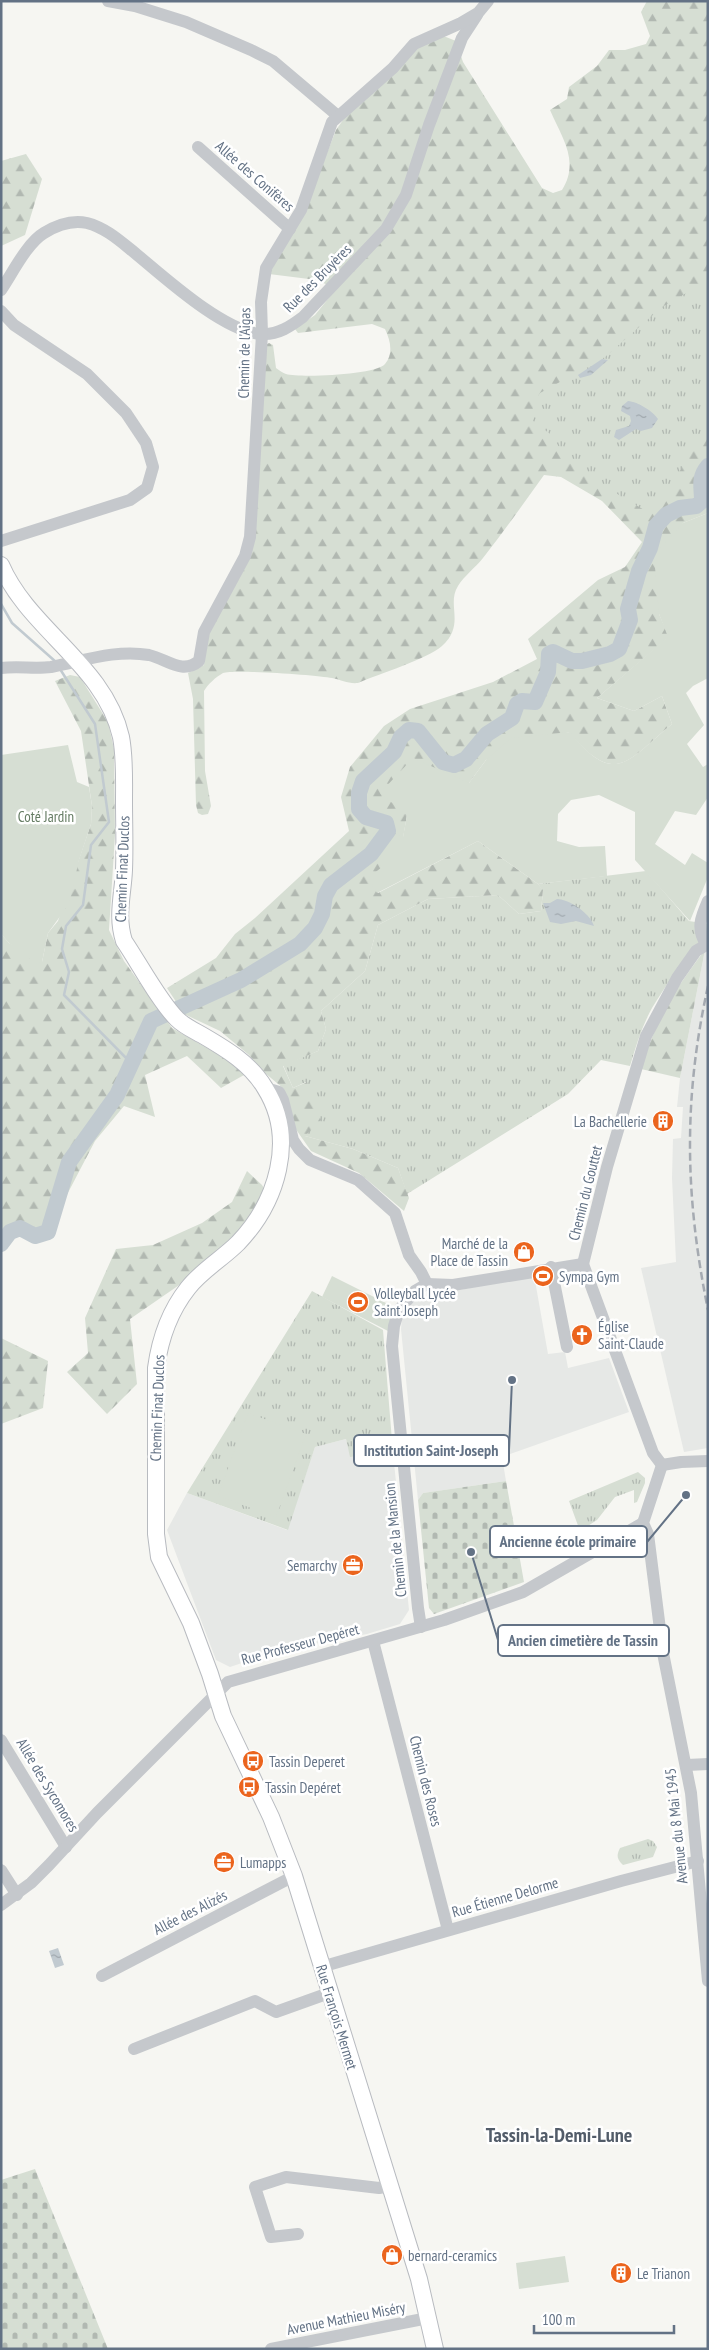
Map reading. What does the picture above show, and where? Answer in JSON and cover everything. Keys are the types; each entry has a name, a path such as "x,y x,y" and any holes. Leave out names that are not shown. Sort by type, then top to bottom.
{"main road":[{"name":"Chemin Finat Duclos","path":"1,565 64,663 105,699 115,717 121,738 124,766 124,870 119,912 120,928 124,941 176,1018 231,1052 253,1071 266,1088 277,1115 281,1142 279,1169 270,1198 254,1223 237,1243 209,1266 188,1288 172,1314 160,1342 156,1368 156,1534 159,1558 191,1623 217,1694"},
{"name":"Rue François Mermet","path":"217,1694 222,1716 271,1817 294,1876 419,2280 435,2349"}],"street":[{"path":"108,1 135,6 186,22 251,50 273,62 338,116"},
{"name":"Chemin de l'Aigas","path":"64,663 124,654 150,656 185,668 192,667 199,661 204,632 245,556 250,537 262,334 261,302 266,268 301,210 332,122 393,68 414,44 478,13 488,1"},
{"name":"Rue des Bruyères","path":"1,290 34,241 43,233 56,226 71,222 86,223 101,228 115,237 176,286 222,319 248,332 262,334 288,328 303,317 386,229 406,195 429,125 462,38 478,13"},
{"name":"Allée des Conifères","path":"198,148 290,229"},
{"path":"1,311 14,325 86,374 126,413 146,443 153,468 147,488 130,500 1,541"},
{"path":"1,668 64,663"},
{"path":"707,944 699,929 708,901"},
{"name":"Chemin du Gouttet","path":"583,1264 607,1167 646,1036 677,978 696,951 707,944"},
{"path":"266,1088 279,1092 284,1100 293,1140 310,1160 358,1180 395,1212 405,1245 427,1284 453,1285 583,1264 653,1453 662,1466"},
{"path":"551,1268 567,1348"},
{"name":"Chemin de la Mansion","path":"421,1627 392,1346 394,1326 399,1310 406,1299 427,1284"},
{"path":"662,1466 681,1462 708,1461"},
{"path":"643,1523 662,1466"},
{"name":"Rue Professeur Depéret","path":"1,1905 17,1895 66,1847 97,1813 228,1682 236,1678 421,1627 533,1587 643,1523"},
{"name":"Avenue du 8 Mai 1945","path":"643,1523 648,1534 662,1652 687,1765 695,1823 708,1981"},
{"name":"Chemin des Roses","path":"373,1641 448,1930"},
{"name":"Allée des Sycomores","path":"1,1740 66,1847"},
{"path":"687,1765 708,1764"},
{"name":"Rue Étienne Delorme","path":"321,1967 698,1861"},
{"path":"1,1870 17,1895"},
{"name":"Allée des Alizés","path":"102,1976 294,1876"},
{"path":"134,2049 256,2001 276,2012 329,1993"},
{"path":"298,2234 271,2237 255,2187 286,2177 379,2188 389,2186"},
{"name":"Avenue Mathieu Miséry","path":"271,2349 428,2318"}],"shaded area":[{"path":"708,947 708,1448 684,1452 641,1268 676,1262 672,1178 673,1139 681,1138 683,1107 677,1107 680,1078 705,950"},
{"path":"534,1275 548,1354 565,1352 568,1368 609,1358 629,1412 502,1457 506,1481 423,1493 418,1500 401,1329 402,1318 406,1309 420,1295 431,1290 460,1290"},
{"path":"346,1439 351,1457 393,1453 409,1610 400,1624 367,1634 277,1651 230,1667 216,1660 167,1530 187,1493 287,1530 315,1447"}],"green space":[{"path":"647,1 708,1 708,277 695,288 662,307 605,357 540,393 533,403 533,422 549,433 562,451 587,476 646,511 654,508 682,468 694,442 708,433 708,513 683,523 659,614 669,637 597,698 634,711 662,696 672,724 644,749 621,763 610,764 599,760 585,749 569,732 486,760 469,783 407,815 403,838 382,867 378,893 478,841 538,884 543,890 541,911 519,914 498,895 428,899 378,925 365,971 321,1011 326,1029 318,1051 283,1066 293,1088 307,1082 321,1120 305,1136 353,1149 398,1168 409,1198 404,1211 359,1173 311,1151 295,1128 284,1089 265,1073 249,1055 220,1031 184,1014 167,988 216,958 235,934 255,918 349,831 341,797 350,767 384,726 410,709 493,682 537,659 528,639 598,580 625,567 642,542 602,501 561,477 544,475 483,558 458,586 454,600 453,630 449,638 435,651 358,683 324,677 276,673 223,673 210,683 204,691 205,771 211,806 208,814 202,815 198,813 196,805 193,699 188,673 204,665 207,633 248,557 264,346 269,343 273,345 276,368 285,374 294,375 337,375 368,371 385,364 390,355 390,342 385,329 372,324 298,333 295,329 315,315 336,289 317,280 269,274 304,211 336,130 350,110 414,50 435,36 446,37 456,41 463,62 542,188 553,193 562,190 567,179 569,159 564,140 550,110 567,99 569,87 597,66 609,50 625,50 646,44 650,36 641,12"},
{"path":"26,154 42,179 25,235 1,246 1,161"},
{"path":"708,238 708,462 650,536 473,399"},
{"path":"708,513 708,678 693,686 686,693 704,725 687,744 703,767 708,764 708,797 696,815 675,811 655,844 685,865 692,853 708,863 708,877 690,921 635,860 635,812 599,795 571,800 558,814 557,841 579,847 605,846 607,876 538,884 478,841 377,893 368,878 382,867 361,845 378,829 403,837 407,815 380,793 413,758 469,783 486,760 511,738 570,732 585,749 599,760 610,764 621,763 632,758 672,724 662,696 634,711 597,698 668,637 659,614 654,555 683,523"},
{"path":"70,675 80,677 108,722 114,749 115,835 109,930 124,961 172,1028 233,1063 244,1075 221,1088 187,1056 145,1075 155,1117 124,1106 95,1141 48,1231 23,1230 8,1233 1,1247 1,934 9,943 42,962 48,933 58,921 91,824 92,806 81,731 55,681"},
{"name":"Coté Jardin","path":"68,745 77,782 89,787 92,806 91,824 79,860 69,904 48,933 42,962 36,964 9,943 1,934 1,755"},
{"path":"646,871 689,921 708,924 699,945 671,979 652,1008 642,1029 630,1066 601,1060 568,1094 407,1194 398,1168 353,1149 305,1136 306,1082 293,1088 283,1065 318,1051 326,1029 321,1011 365,971 378,925 428,899 498,895 519,914 541,911 543,891 538,884"},
{"path":"705,950 680,1078 641,1069 652,1036 667,1006"},
{"path":"247,1171 262,1185 270,1198 227,1252 130,1319 137,1384 107,1414 67,1372 88,1353 85,1318 116,1249 153,1245 202,1223 232,1202"},
{"name":"Volleyball Lycée Saint Joseph","path":"332,1276 394,1307 388,1331 322,1297"},
{"path":"312,1291 383,1330 393,1453 350,1457 346,1439 315,1447 288,1530 187,1493"},
{"path":"1,1338 48,1361 43,1408 1,1424"},
{"path":"248,1413 306,1434 276,1517 218,1496"},
{"path":"638,1472 645,1478 645,1483 637,1502 634,1503 634,1490 615,1497 597,1520 580,1531 569,1501"},
{"path":"506,1481 524,1582 434,1614 429,1608 418,1500 423,1493"},
{"path":"648,1839 653,1841 657,1847 653,1857 623,1865 619,1861 618,1853 620,1848"},
{"path":"35,2169 108,2349 1,2349 1,2180"},
{"path":"565,2256 569,2282 519,2289 516,2263"}],"water":[{"path":"602,359 608,360 591,375 580,378 578,375"},
{"path":"628,401 645,407 658,419 652,428 641,431 636,429 619,440 614,437 616,430 629,426 631,421 630,416 621,411 622,406"},
{"path":"557,899 579,908 589,917 594,926 576,921 561,924 550,922 543,903 550,903"},
{"path":"58,1948 64,1965 55,1968 49,1951"}],"waterway":[{"path":"1,1244 10,1232 20,1228 35,1236 48,1232 69,1162 117,1095 151,1021 241,980 300,944 315,928 322,914 325,896 331,885 371,854 388,831 386,823 366,817 359,809 359,793 363,781 394,752 401,737 409,730 418,731 443,762 454,765 466,759 487,734 512,718 517,704 522,701 535,702 548,672 549,654 553,652 572,661 582,661 610,654 619,649 630,620 628,609 639,571 650,548 656,526 666,515 680,508 696,506 702,501 702,478 708,466"},
{"path":"1,604 12,623 56,662"},
{"path":"60,669 95,724 109,822 91,845 83,905 66,926 62,949 69,972 64,995 132,1064"}],"railway":[{"path":"708,986 694,1068 690,1148 695,1228 708,1310"}],"place":[{"name":"La Bachellerie","path":"663,1121"},
{"name":"Marché de la Place de Tassin","path":"524,1252"},
{"name":"Sympa Gym","path":"543,1276"},
{"name":"Volleyball Lycée Saint Joseph","path":"358,1302"},
{"name":"Église Saint-Claude","path":"582,1335"},
{"name":"Institution Saint-Joseph","path":"512,1380"},
{"name":"Ancienne école primaire","path":"686,1495"},
{"name":"Ancien cimetière de Tassin","path":"471,1552"},
{"name":"Semarchy","path":"353,1565"},
{"name":"Tassin Deperet","path":"253,1761"},
{"name":"Tassin Depéret","path":"249,1787"},
{"name":"Lumapps","path":"224,1862"},
{"name":"bernard-ceramics","path":"392,2255"},
{"name":"Le Trianon","path":"621,2273"}],"district":[{"name":"Tassin-la-Demi-Lune","path":"559,2135"}]}
